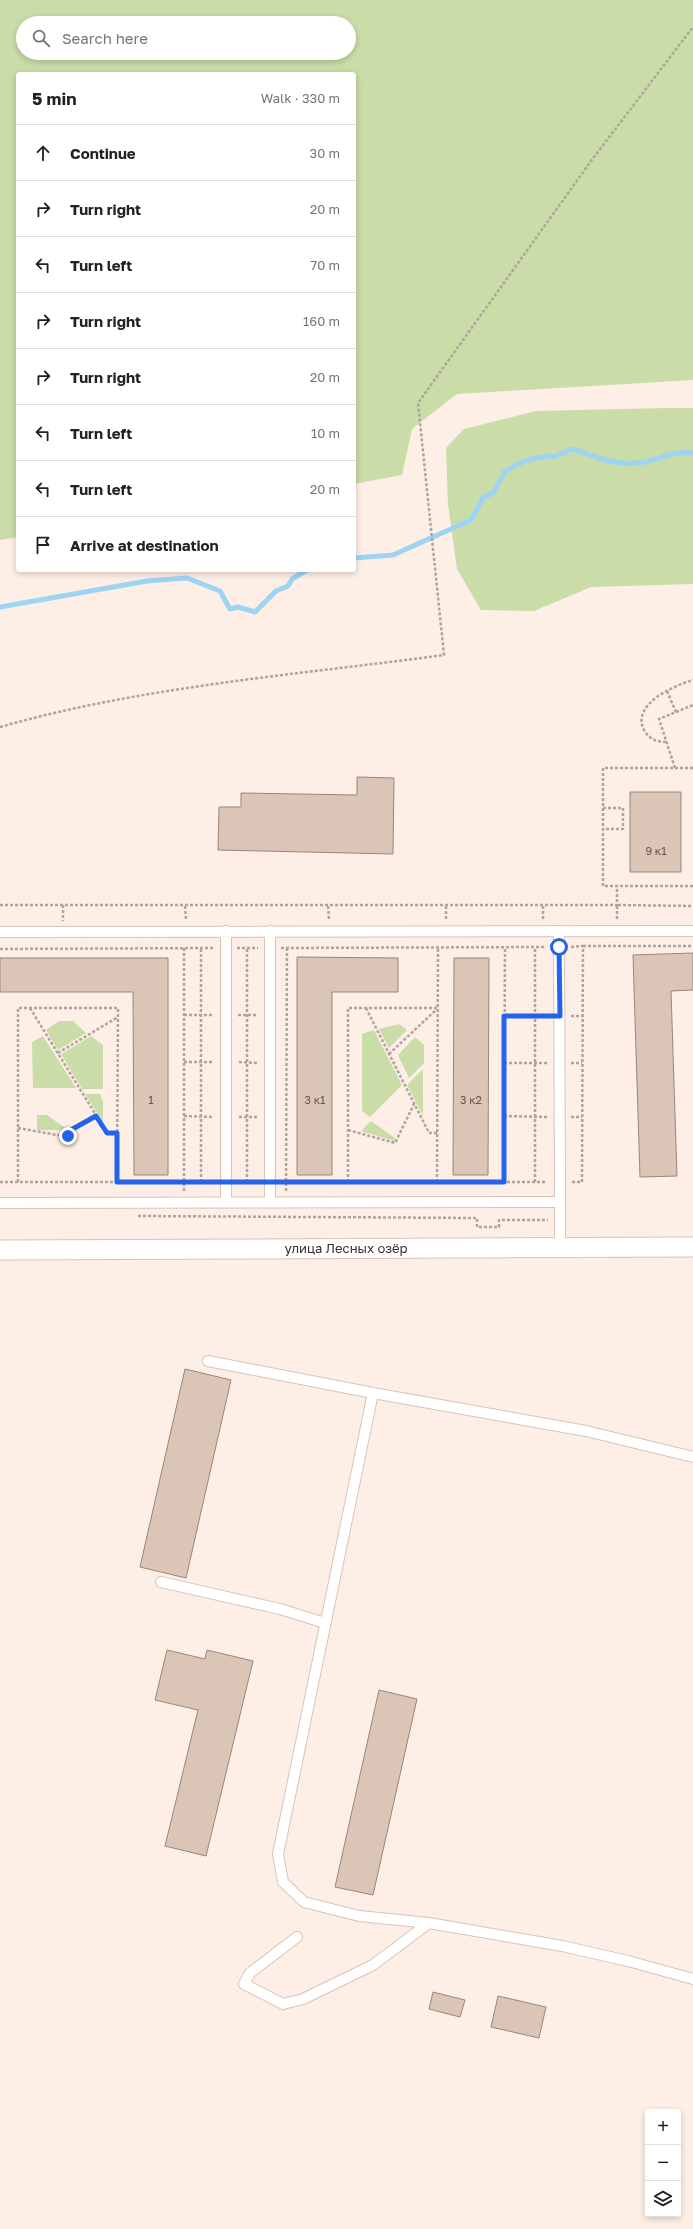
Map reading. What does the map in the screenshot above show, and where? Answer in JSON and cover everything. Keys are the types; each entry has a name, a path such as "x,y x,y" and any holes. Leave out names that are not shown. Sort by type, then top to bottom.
{"street":[{"name":"улица Лесных озёр","path":"0,1250 693,1247"}],"lane":[{"path":"226,931 226,1202"},
{"path":"270,931 270,1202"},
{"path":"559,931 560,1247"},
{"path":"0,932 693,931"},
{"path":"0,1203 560,1202"},
{"path":"208,1361 373,1393 586,1431 693,1457"},
{"path":"373,1393 278,1854 283,1882 304,1902 359,1916 429,1923 562,1946 628,1961 693,1979"},
{"path":"161,1582 280,1608 325,1623"},
{"path":"297,1937 250,1973 244,1984 283,2004 303,1999 373,1966 429,1923"}],"path":[{"path":"0,726 112,700 312,670 444,656 418,403 591,161 693,27"},
{"path":"666,742 657,741 647,735 642,719 645,708 667,691 693,680"},
{"path":"667,691 676,712"},
{"path":"675,768 659,719 693,705"},
{"path":"693,768 603,768 603,886 693,886"},
{"path":"603,808 623,808 623,829 603,829"},
{"path":"617,886 617,905"},
{"path":"0,905 693,906"},
{"path":"0,1182 582,1182 583,946"},
{"path":"559,947 693,946"},
{"path":"437,1182 438,947"},
{"path":"504,1182 505,947"},
{"path":"535,947 535,1182"},
{"path":"184,948 184,1217"},
{"path":"201,948 201,1182"},
{"path":"247,948 247,1182"},
{"path":"286,1218 287,948"},
{"path":"18,1182 18,1008 118,1008 117,1182"},
{"path":"30,1008 107,1133 117,1133"},
{"path":"348,1182 348,1008 437,1008"},
{"path":"366,1008 429,1133 437,1133"},
{"path":"389,1054 437,1008"},
{"path":"504,1016 583,1016"},
{"path":"58,1053 118,1017"},
{"path":"504,1063 582,1063"},
{"path":"348,1130 395,1143 414,1104"},
{"path":"18,1128 68,1136 69,1131 96,1116"},
{"path":"504,1116 582,1117"}],"green space":[{"path":"0,0 693,0 693,380 457,394 412,429 402,475 356,484 356,72 16,72 16,537 0,540"},
{"path":"693,408 693,584 591,587 534,611 481,610 457,569 448,504 446,448 464,429 536,411"},
{"path":"59,1021 73,1021 86,1033 58,1050 46,1030"},
{"path":"399,1024 407,1030 389,1048 379,1029"},
{"path":"374,1030 402,1085 370,1117 362,1111 362,1034"},
{"path":"43,1036 76,1088 33,1088 32,1042"},
{"path":"91,1036 103,1045 103,1089 82,1089 61,1054"},
{"path":"415,1037 424,1045 424,1063 409,1078 398,1055"},
{"path":"423,1069 423,1116 407,1085"},
{"path":"85,1094 100,1094 103,1101 103,1122"},
{"path":"37,1115 47,1115 68,1130 37,1130"},
{"path":"371,1121 395,1138 394,1141 361,1131"}],"building":[{"path":"357,777 394,778 393,854 218,850 219,807 241,807 241,793 357,795"},
{"path":"630,792 681,792 681,872 630,872"},
{"path":"693,953 693,990 671,991 677,1176 640,1177 633,955"},
{"path":"297,957 398,958 398,992 332,992 332,1175 297,1175"},
{"path":"0,958 168,958 168,1175 134,1175 133,992 0,992"},
{"path":"454,958 489,958 488,1175 453,1175"},
{"path":"185,1369 231,1380 186,1578 140,1567"},
{"path":"167,1650 205,1659 207,1650 253,1661 206,1856 165,1846 198,1710 155,1700"},
{"path":"379,1690 417,1699 373,1895 335,1887"},
{"path":"433,1992 465,2000 460,2017 429,2009"},
{"path":"498,1996 546,2007 539,2038 491,2027"}],"waterway":[{"path":"356,558 393,555 471,520 483,498 494,492 505,471 527,460 550,456 553,457 572,449 599,458 625,463 650,461 668,455 686,452 693,453"},
{"path":"0,607 147,581 187,578 220,591 230,609 238,607 255,612 276,591 288,586 292,579 304,572"}],"route":[{"path":"68,1136 69,1131 96,1116 107,1133 117,1133 117,1182 504,1182 504,1016 560,1016 559,947"}]}
